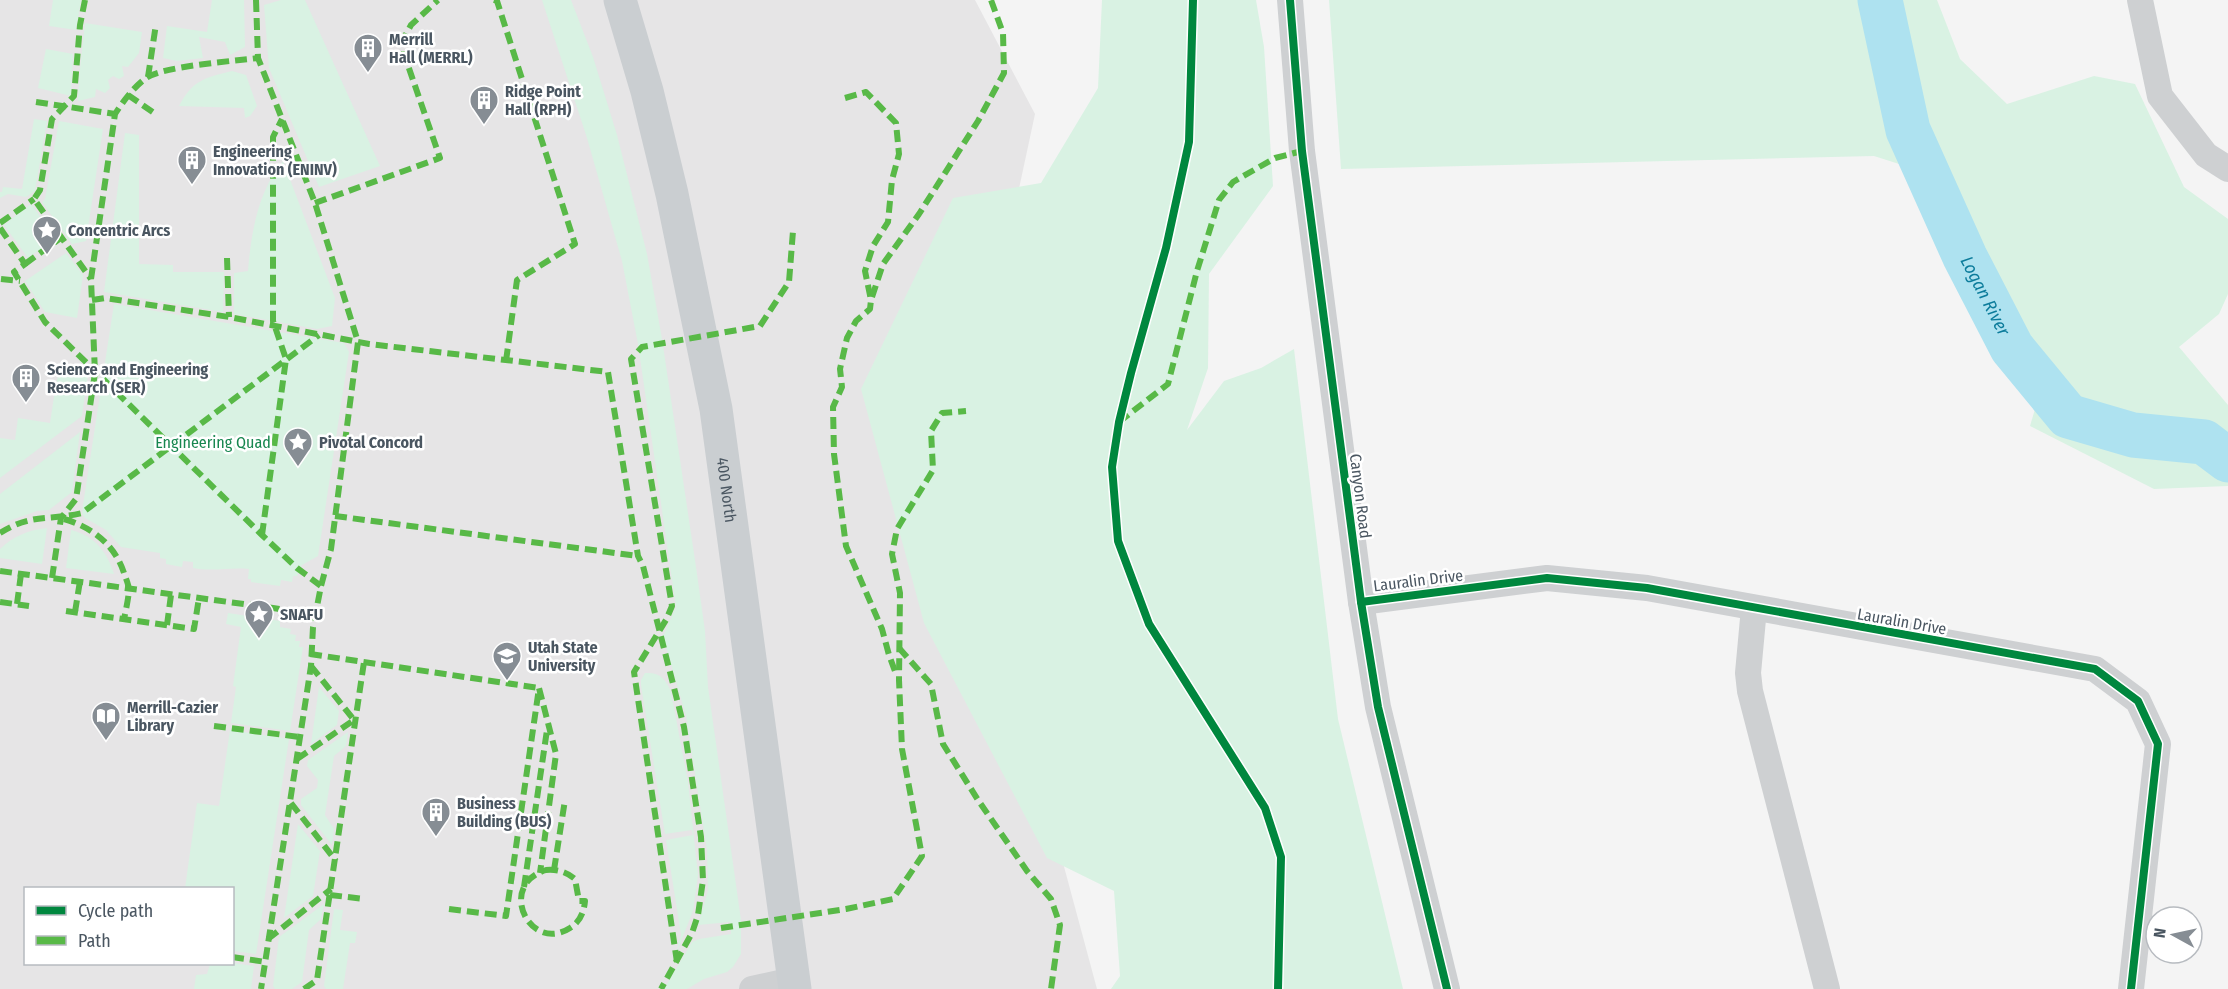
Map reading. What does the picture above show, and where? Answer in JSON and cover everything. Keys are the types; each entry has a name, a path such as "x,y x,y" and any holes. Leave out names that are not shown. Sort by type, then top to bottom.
{"main road":[{"name":"400 North","path":"620,0 647,91 666,171 716,409 794,985"}],"street":[{"name":"Canyon Road","path":"1290,0 1302,151 1360,602 1378,707 1448,989"},
{"path":"2140,0 2160,96 2206,155 2228,169"},
{"name":"Lauralin Drive","path":"1360,602 1547,578 1647,588 2095,669 2138,700 2158,744 2131,989"},
{"path":"1754,608 1748,673 1750,691 1827,989"},
{"path":"752,989 794,985"}],"shaded area":[{"name":"Utah State University","path":"0,0 975,0 1035,114 958,473 1097,989 0,989"}],"green space":[{"path":"53,0 81,0 76,30 49,26"},
{"path":"212,0 244,0 245,47 230,55 225,42 199,37 203,58 177,61 163,58 167,26 207,32"},
{"path":"281,0 305,0 380,166 319,187 269,68 264,5"},
{"path":"542,0 571,0 593,57 617,135 647,254 696,567 705,631 708,687 741,920 741,954 727,972 704,979 687,989 664,989 692,942 731,934 730,922 698,925 708,890 707,850 686,716 663,636 676,607 638,344 622,261 587,138"},
{"path":"1102,0 1256,0 1264,47 1273,186 1209,274 1208,368 1187,430 1224,381 1261,368 1294,349 1338,719 1403,989 1111,989 1120,976 1114,891 1047,858 924,623 861,389 953,198 1041,183 1098,88"},
{"path":"1329,0 1937,0 1960,59 2007,104 2094,76 2135,84 2184,187 2228,219 2228,294 2219,314 2179,347 2228,405 2228,486 2154,489 2030,426 2046,372 1943,178 1874,156 1341,169"},
{"path":"85,23 142,32 139,53 128,67 122,66 124,76 119,79 113,76 108,80 110,88 105,93 96,89 95,97 78,101 79,78"},
{"path":"46,49 73,54 71,96 38,88"},
{"path":"232,71 246,75 257,106 250,116 245,118 244,108 179,106 189,91 200,81"},
{"path":"34,119 47,121 35,191 26,197 8,194 0,198 3,187 22,189"},
{"path":"59,121 103,129 86,241 72,244 42,202 45,199"},
{"path":"125,133 139,135 139,264 173,265 173,272 224,272 223,312 104,292"},
{"path":"283,161 335,298 332,326 317,329 234,314 234,273 248,271 257,213 267,186"},
{"path":"31,204 56,238 28,258 4,225"},
{"path":"66,253 83,275 77,318 45,312 25,281"},
{"name":"Engineering Quad","path":"114,304 344,343 349,352 318,556 302,565 297,576 293,576 292,582 281,580 280,586 251,582 251,579 248,579 249,569 200,569 193,568 193,562 183,561 182,567 166,564 166,559 160,558 160,553 121,547 106,530 85,518 82,513 83,505"},
{"path":"60,366 84,370 88,375 85,392 56,385"},
{"path":"55,390 85,394 82,416 0,478 0,438 15,440 18,418 50,423"},
{"path":"80,432 72,492 49,510 37,511 0,524 0,494"},
{"path":"47,528 42,564 0,558 0,549 16,537"},
{"path":"71,530 87,536 99,546 114,574 66,568"},
{"path":"228,613 280,621 280,627 291,629 290,634 296,635 295,641 300,641 299,647 303,647 290,731 231,723 236,687 233,686 241,627 226,624"},
{"path":"645,673 662,677 671,692 688,782 698,875 693,911 676,954 681,935 666,840 693,835 692,830 665,834 641,685"},
{"path":"319,687 339,711 337,725 311,744"},
{"path":"230,730 289,739 256,954 234,951 234,887 185,887 197,803 219,806"},
{"path":"348,732 346,746 334,756 325,815 334,829 332,845 301,805 301,799 317,788 318,780 307,766 308,760"},
{"path":"298,824 320,851 313,896 284,918"},
{"path":"324,904 321,919 309,930 302,982 292,989 275,989 273,986 279,937"},
{"path":"334,909 343,910 340,930 357,932 355,943 350,943 343,989 326,989 324,986"},
{"path":"234,963 254,966 251,989 194,989 196,975 207,974 210,965 234,965"}],"waterway":[{"name":"Logan River","path":"1880,0 1908,130 1965,257 2012,348 2068,416 2133,435 2204,442 2228,460"}],"marked path":[{"path":"85,0 80,25 74,96 52,119 40,190 34,199 91,279"},
{"path":"256,0 258,58 315,203 358,342 331,549 313,627 311,666 261,989"},
{"path":"315,203 440,158 404,54 404,38 411,25 438,0"},
{"path":"494,0 497,1 575,244 517,280 506,361"},
{"path":"872,297 883,264 919,214 978,121 1004,73 1003,33 991,0"},
{"path":"148,77 156,24"},
{"path":"52,578 61,518 76,499 95,373 91,279 115,114 137,86 155,74 183,67 258,58"},
{"path":"845,98 866,92 896,123 899,154 892,180 888,222 873,246 865,271 871,300 870,309 856,321 847,338 840,369 842,387 833,407 834,454 846,546 882,629 896,674"},
{"path":"128,95 154,113"},
{"path":"36,102 115,114"},
{"path":"262,535 286,359 273,321 273,137 282,119"},
{"path":"1119,422 1168,384 1197,271 1219,200 1233,182 1275,158 1302,151"},
{"path":"0,223 34,199"},
{"path":"0,228 25,264 14,272 45,322 262,535 297,568 321,586"},
{"path":"677,962 634,672 672,606 631,359 642,347 760,326 789,282 793,231"},
{"path":"25,264 62,237"},
{"path":"227,258 229,317"},
{"path":"1,279 20,281"},
{"path":"92,300 105,298 229,317 369,344 608,372 638,556 643,566 684,727 701,837 703,880 698,915 692,933 661,989"},
{"path":"0,533 31,520 82,513 319,335"},
{"path":"721,928 846,909 893,899 922,856 902,749 899,680 900,593 892,554 897,529 933,470 931,431 942,413 966,411"},
{"path":"335,516 638,556"},
{"path":"64,519 93,532 115,554 129,589 124,619"},
{"path":"0,571 315,615"},
{"path":"17,604 21,574"},
{"path":"75,612 80,581"},
{"path":"167,625 171,595"},
{"path":"66,611 194,629 199,598"},
{"path":"0,602 29,606"},
{"path":"899,648 931,684 943,744 1027,871 1051,899 1060,925 1051,989"},
{"path":"310,654 539,688"},
{"path":"304,989 317,980 364,662"},
{"path":"297,759 354,720 311,666"},
{"path":"449,909 506,916 539,688 556,754 540,873"},
{"path":"214,726 300,737"},
{"path":"524,887 547,730"},
{"path":"554,870 565,800"},
{"path":"291,803 336,861"},
{"path":"546,870 569,874 575,879 579,901 585,901 579,920 570,928 555,934 542,932 532,925 524,914 521,902 523,889 531,878 546,870"},
{"path":"268,939 331,889"},
{"path":"330,895 365,899"},
{"path":"234,957 266,962"}],"cycle path":[{"path":"1193,0 1189,142 1166,248 1119,422 1112,467 1118,541 1149,624 1265,808 1281,857 1278,989"},
{"path":"1290,0 1302,151 1361,602 1378,707 1447,989"},
{"path":"1361,602 1547,578 1647,588 2095,669 2138,701 2158,744 2131,989"}],"place":[{"name":"Merrill Hall (MERRL)","path":"368,74"},
{"name":"Ridge Point Hall (RPH)","path":"484,126"},
{"name":"Engineering Innovation (ENINV)","path":"192,186"},
{"name":"Concentric Arcs","path":"47,256"},
{"name":"Science and Engineering Research (SER)","path":"26,404"},
{"name":"Pivotal Concord","path":"298,468"},
{"name":"SNAFU","path":"259,640"},
{"name":"Utah State University","path":"507,682"},
{"name":"Merrill-Cazier Library","path":"106,742"},
{"name":"Business Building (BUS)","path":"436,838"}]}
